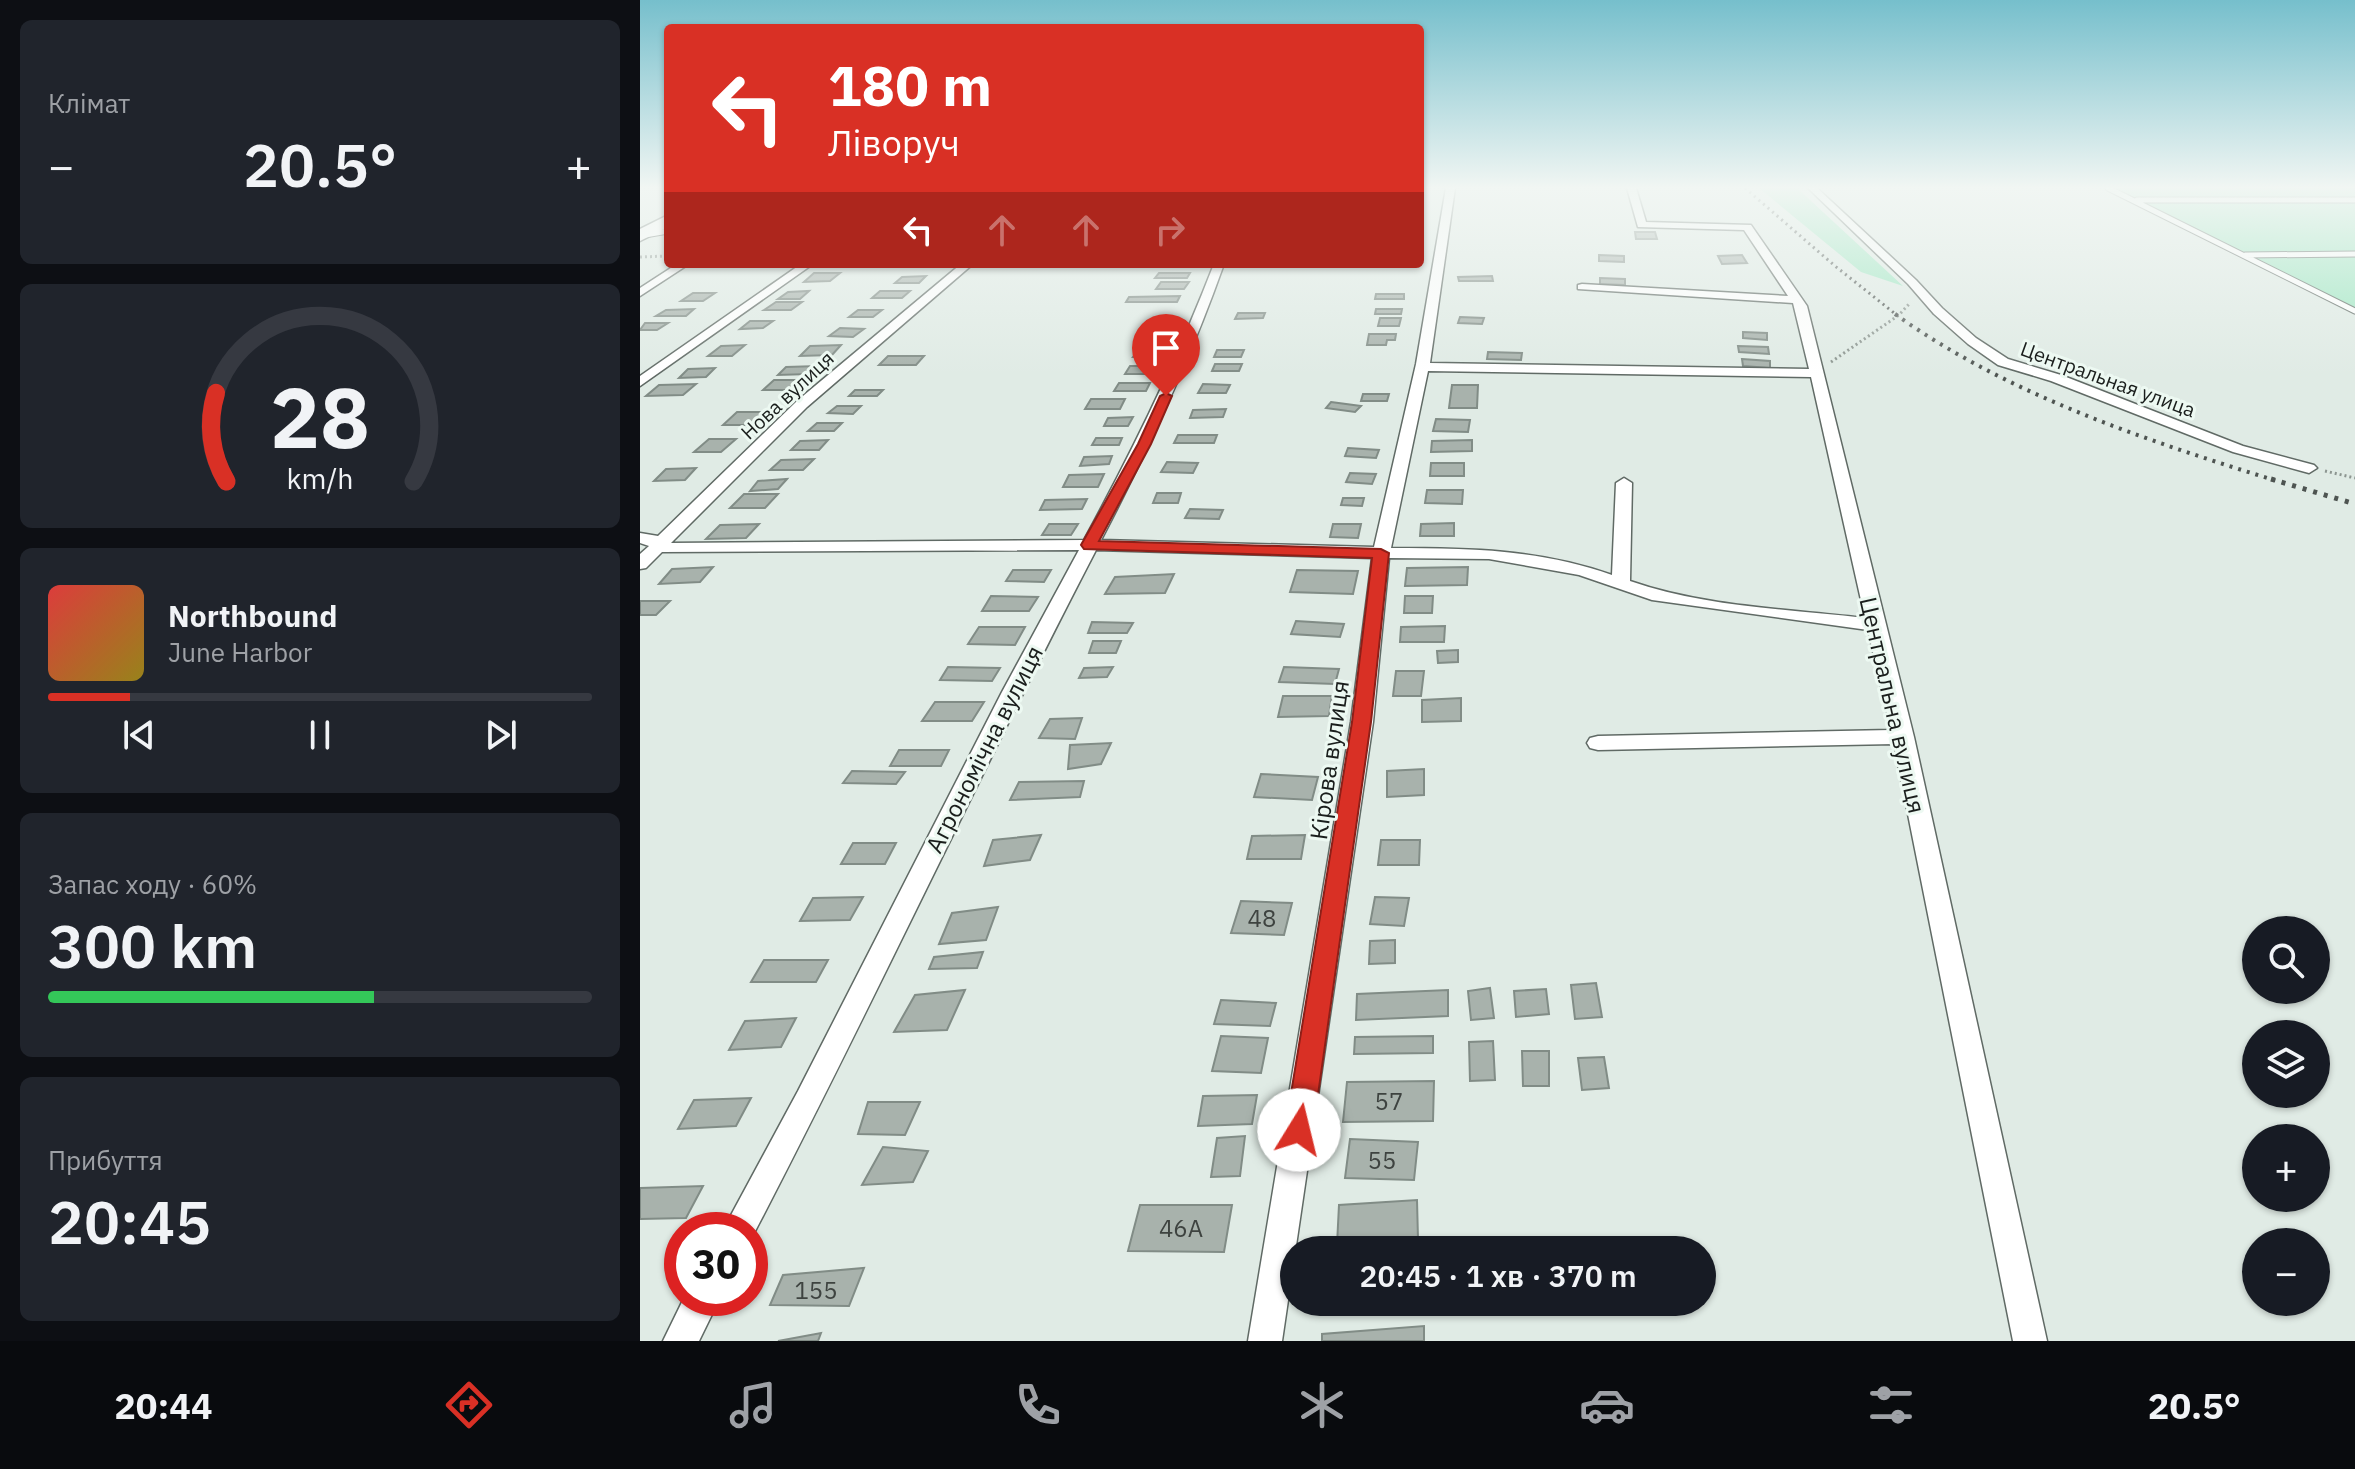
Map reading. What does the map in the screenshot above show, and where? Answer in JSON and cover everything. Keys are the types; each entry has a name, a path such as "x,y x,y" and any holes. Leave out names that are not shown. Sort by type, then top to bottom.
{"street":[{"name":"Кірова вулиця","path":"1265,1341 1362,722 1381,553 1423,367 1441,251"},
{"name":"Центральна вулиця","path":"1763,251 1801,306 1874,625 1903,737 2030,1341"},
{"name":"Центральная улица","path":"1878,251 1972,341 2003,362 2056,378 2238,449 2309,468"},
{"path":"640,293 678,268"},
{"path":"640,382 802,268"},
{"name":"Нова вулиця","path":"640,564 802,404 963,268"},
{"name":"Агрономічна вулиця","path":"749,1212 808,1101 1004,706 1144,444 1188,349 1218,268"},
{"path":"1582,287 1795,300"},
{"path":"1423,367 1817,373"},
{"path":"1621,585 1624,483"},
{"path":"640,538 653,540 659,547 1089,545 1489,554 1572,568 1621,585 1701,604 1874,625"},
{"path":"1598,743 1903,737"},
{"path":"680,1341 693,1316"}],"lane":[{"path":"2234,251 2355,311"},
{"path":"2243,255 2355,254"}],"path":[{"path":"640,257 664,256"},
{"path":"1817,373 1899,315 1920,291"},
{"path":"2309,468 2355,478"}],"green space":[{"path":"1835,251 1865,251 1903,286 1861,272"},
{"path":"2230,251 2355,251 2355,314"}],"building":[{"path":"1599,255 1624,256 1624,262 1599,261"},
{"path":"1742,255 1747,263 1722,264 1718,256"},
{"path":"814,273 840,273 830,281 804,282"},
{"path":"1159,273 1190,273 1187,278 1155,278"},
{"path":"926,276 919,283 895,283 902,277"},
{"path":"1492,276 1493,281 1459,281 1458,277"},
{"path":"1600,278 1625,279 1625,285 1600,284"},
{"path":"1161,282 1189,282 1184,289 1156,289"},
{"path":"809,291 800,299 778,299 788,292"},
{"path":"880,291 910,291 902,298 872,298"},
{"path":"693,293 715,293 703,301 681,301"},
{"path":"1376,294 1404,294 1404,299 1375,299"},
{"path":"1180,296 1177,302 1126,302 1129,297"},
{"path":"776,302 802,302 791,310 764,310"},
{"path":"694,309 686,316 656,316 666,310"},
{"path":"1376,309 1402,309 1401,314 1375,314"},
{"path":"858,310 882,310 873,317 849,317"},
{"path":"1238,313 1265,313 1263,318 1235,319"},
{"path":"1460,317 1484,318 1482,324 1458,323"},
{"path":"1380,318 1401,318 1399,326 1378,326"},
{"path":"750,321 773,321 763,328 740,329"},
{"path":"645,323 668,323 657,330 640,330"},
{"path":"840,328 864,329 853,337 829,336"},
{"path":"1743,332 1767,333 1767,340 1743,338"},
{"path":"1369,334 1396,334 1395,340 1387,340 1386,345 1367,345"},
{"path":"745,345 732,356 708,356 721,346"},
{"path":"841,345 832,355 800,356 810,346"},
{"path":"1738,346 1768,347 1769,354 1739,352"},
{"path":"1138,350 1171,350 1166,357 1133,357"},
{"path":"1217,350 1244,350 1241,357 1214,357"},
{"path":"1488,352 1522,353 1521,360 1487,359"},
{"path":"888,356 924,356 916,365 879,365"},
{"path":"1742,359 1770,361 1770,368 1743,366"},
{"path":"1215,364 1242,364 1239,371 1212,371"},
{"path":"817,366 809,374 778,375 786,367"},
{"path":"1130,366 1163,366 1158,374 1125,374"},
{"path":"715,368 706,377 679,378 688,369"},
{"path":"774,380 805,380 794,390 763,390"},
{"path":"1119,383 1150,383 1146,391 1114,391"},
{"path":"696,384 683,395 646,396 659,385"},
{"path":"1203,384 1230,385 1226,393 1198,393"},
{"path":"1452,385 1478,385 1477,408 1449,408"},
{"path":"855,390 883,390 877,396 849,396"},
{"path":"1363,394 1389,394 1387,401 1361,401"},
{"path":"1091,399 1125,399 1120,409 1085,409"},
{"path":"1331,402 1361,406 1355,412 1326,408"},
{"path":"837,406 861,406 853,414 828,413"},
{"path":"1226,409 1223,417 1190,418 1193,410"},
{"path":"737,412 768,412 755,425 723,425"},
{"path":"1133,417 1128,426 1104,426 1108,418"},
{"path":"1436,419 1470,420 1468,432 1433,431"},
{"path":"817,423 842,423 834,431 808,431"},
{"path":"1178,435 1217,435 1214,443 1174,443"},
{"path":"1096,438 1122,438 1119,445 1092,445"},
{"path":"709,439 736,439 721,452 694,452"},
{"path":"828,440 819,450 791,450 800,441"},
{"path":"1472,440 1472,451 1431,452 1432,441"},
{"path":"1348,448 1379,450 1376,458 1345,456"},
{"path":"1112,456 1109,464 1080,466 1084,457"},
{"path":"814,459 803,470 770,470 781,460"},
{"path":"1167,462 1198,463 1193,473 1161,472"},
{"path":"1431,463 1464,463 1464,476 1430,476"},
{"path":"696,468 685,480 654,481 666,469"},
{"path":"1350,473 1376,474 1372,484 1346,482"},
{"path":"1104,474 1098,487 1063,487 1069,475"},
{"path":"787,479 778,489 750,491 758,481"},
{"path":"1427,490 1463,490 1462,504 1425,503"},
{"path":"1157,493 1181,493 1178,503 1153,503"},
{"path":"744,494 778,494 765,508 730,508"},
{"path":"1343,498 1364,498 1362,506 1341,505"},
{"path":"1087,499 1082,509 1040,510 1045,500"},
{"path":"1190,509 1223,510 1219,519 1185,518"},
{"path":"1454,523 1454,536 1420,536 1421,524"},
{"path":"759,524 746,538 706,539 720,525"},
{"path":"1049,524 1078,524 1071,535 1042,535"},
{"path":"1333,524 1361,524 1358,538 1330,537"},
{"path":"713,567 700,582 659,584 672,569"},
{"path":"1468,567 1467,585 1405,586 1407,568"},
{"path":"1013,570 1051,570 1044,582 1006,581"},
{"path":"1297,570 1358,571 1353,594 1290,592"},
{"path":"1174,574 1165,593 1105,594 1115,577"},
{"path":"991,596 1038,597 1029,611 982,611"},
{"path":"1405,596 1433,596 1432,613 1404,613"},
{"path":"640,601 670,601 656,615 640,615"},
{"path":"1296,621 1344,624 1340,637 1291,634"},
{"path":"1092,622 1133,623 1127,633 1088,633"},
{"path":"1445,626 1444,642 1400,642 1401,627"},
{"path":"979,627 1025,627 1015,645 968,644"},
{"path":"1093,641 1121,641 1116,653 1089,653"},
{"path":"1458,650 1458,662 1438,663 1437,651"},
{"path":"948,667 1000,668 992,681 940,680"},
{"path":"1113,667 1107,677 1079,678 1084,668"},
{"path":"1284,667 1339,669 1335,684 1279,682"},
{"path":"1396,671 1424,671 1421,696 1393,696"},
{"path":"1283,696 1332,696 1329,716 1278,717"},
{"path":"1461,698 1461,721 1422,722 1422,700"},
{"path":"935,702 984,702 972,721 922,721"},
{"path":"1082,718 1075,739 1039,738 1050,719"},
{"path":"1111,743 1101,764 1068,769 1070,745"},
{"path":"899,750 949,750 941,766 890,766"},
{"path":"1424,769 1424,795 1387,797 1387,771"},
{"path":"852,771 905,772 896,784 843,783"},
{"path":"1261,774 1318,777 1312,800 1254,797"},
{"path":"1084,781 1080,797 1010,800 1019,782"},
{"path":"1041,835 1030,860 984,866 993,840"},
{"path":"1305,835 1301,859 1247,859 1252,836"},
{"path":"1381,840 1420,840 1419,865 1378,865"},
{"path":"853,843 896,843 885,864 841,864"},
{"path":"863,897 850,920 800,921 813,898"},
{"path":"1375,897 1409,898 1404,926 1370,924"},
{"path":"1241,901 1292,903 1284,935 1231,933"},
{"path":"998,907 986,940 939,944 952,913"},
{"path":"1395,940 1395,963 1369,964 1370,941"},
{"path":"983,952 977,968 929,969 934,957"},
{"path":"764,960 828,960 816,982 751,982"},
{"path":"1596,983 1602,1017 1575,1019 1571,985"},
{"path":"1490,988 1494,1018 1471,1020 1468,991"},
{"path":"1546,989 1549,1014 1516,1017 1514,991"},
{"path":"965,990 947,1030 894,1032 915,995"},
{"path":"1448,990 1448,1016 1356,1020 1357,994"},
{"path":"1221,1000 1276,1003 1270,1026 1214,1024"},
{"path":"796,1018 781,1047 729,1050 745,1021"},
{"path":"1221,1036 1268,1038 1261,1073 1212,1071"},
{"path":"1433,1036 1433,1053 1354,1054 1355,1037"},
{"path":"1493,1041 1495,1080 1470,1081 1469,1042"},
{"path":"1522,1051 1549,1051 1549,1086 1523,1086"},
{"path":"1604,1057 1609,1088 1582,1090 1578,1058"},
{"path":"1434,1081 1433,1121 1343,1122 1347,1082"},
{"path":"1257,1095 1252,1124 1198,1126 1203,1096"},
{"path":"751,1098 736,1126 678,1129 694,1100"},
{"path":"868,1102 920,1102 905,1135 858,1134"},
{"path":"1245,1136 1240,1176 1211,1177 1217,1138"},
{"path":"1350,1139 1418,1142 1414,1180 1345,1178"},
{"path":"883,1147 928,1151 913,1182 862,1185"},
{"path":"703,1186 689,1212 664,1212 664,1218 640,1219 640,1188"},
{"path":"1417,1200 1418,1236 1337,1236 1339,1205"},
{"path":"1140,1205 1232,1205 1224,1252 1128,1251"},
{"path":"864,1268 849,1306 770,1305 783,1275"},
{"path":"1424,1326 1424,1341 1322,1341 1322,1334"},
{"path":"821,1333 818,1341 778,1341"}],"railway":[{"path":"1817,251 1898,316"},
{"path":"1895,314 1938,343 2031,392 2128,432 2277,481"},
{"path":"2271,479 2355,504"}],"route":[{"path":"1166,396 1144,444 1089,545 1381,553 1362,722 1299,1130"}]}
